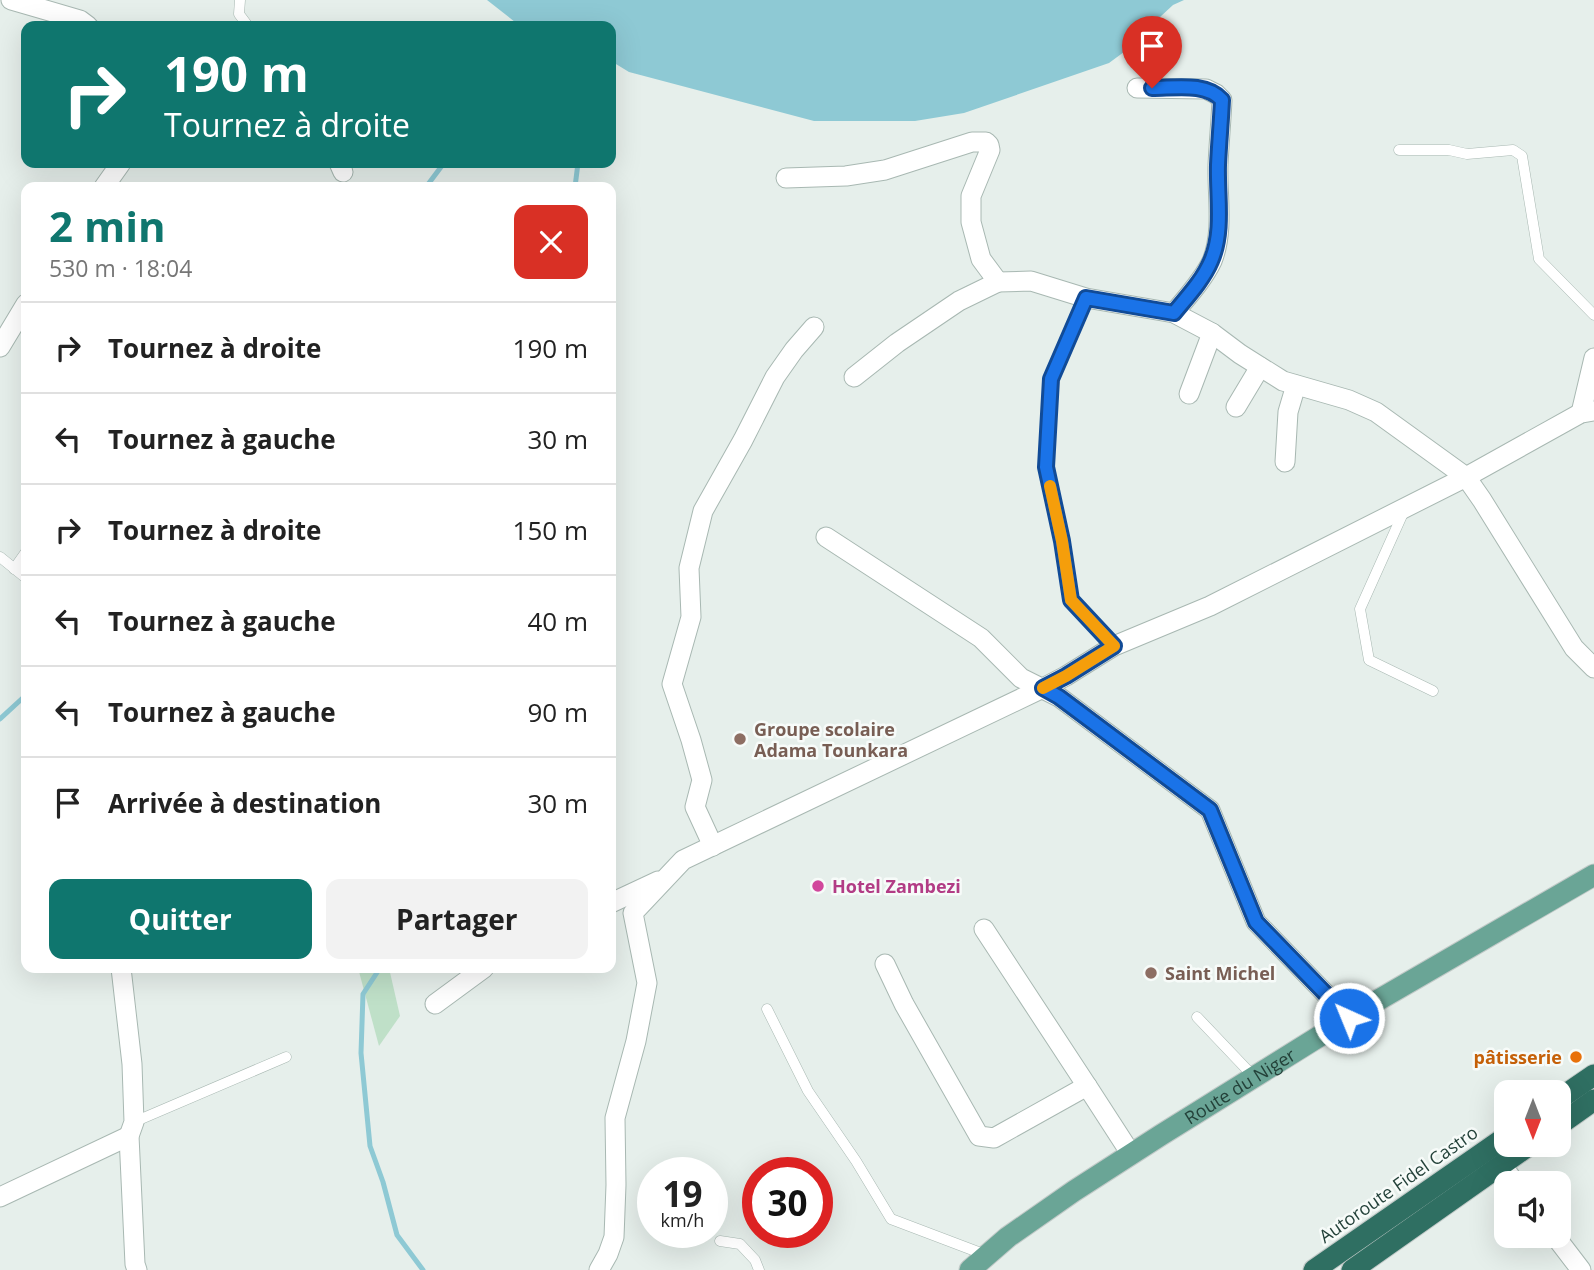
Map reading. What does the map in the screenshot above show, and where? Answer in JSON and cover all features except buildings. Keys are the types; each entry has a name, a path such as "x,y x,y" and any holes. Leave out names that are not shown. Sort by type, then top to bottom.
{"highway":[{"path":"1572,1090 1594,1075"},
{"path":"1572,1116 1594,1100"},
{"name":"Autoroute Fidel Castro","path":"1314,1270 1494,1145"},
{"path":"1352,1270 1513,1157"}],"main road":[{"name":"Route du Niger","path":"970,1270 1019,1229 1131,1154 1349,1018 1594,875"}],"street":[{"path":"11,0 81,21"},
{"path":"1137,88 1206,89 1222,100 1216,244 1211,261 1200,280 1174,313"},
{"path":"786,178 846,176 885,170 972,142 986,142 990,150 971,196 971,222 981,259 998,282"},
{"path":"853,377 959,301 998,282 1031,281 1086,298 1174,313 1212,333 1283,381 1349,400 1376,412 1466,477 1574,648 1594,668"},
{"path":"0,346 21,312"},
{"path":"713,846 695,807 702,780 672,684 691,617 689,568 704,511 775,376 814,327"},
{"path":"1189,394 1212,333"},
{"path":"598,1270 614,1237 615,1118 636,1041 647,982 633,913 683,860 1043,688 1114,646 1210,606 1466,477 1588,412 1594,358"},
{"path":"1236,407 1260,367"},
{"path":"1285,463 1288,412 1296,385"},
{"path":"826,537 981,638 1021,678 1059,697 1210,810 1256,922 1349,1018"},
{"path":"616,901 669,876"},
{"path":"984,929 1131,1154"},
{"path":"885,964 904,1004 979,1136 995,1138 1087,1086"},
{"path":"122,973 132,1064 131,1129 137,1270"},
{"path":"435,1004 477,973"},
{"path":"0,1197 131,1129"},
{"path":"1502,1165 1506,1171"},
{"path":"1564,1248 1581,1270"}],"lane":[{"path":"240,0 239,14 244,21"},
{"path":"1399,150 1449,150 1467,154 1513,150 1522,156 1539,259 1594,315"},
{"path":"1086,298 1051,379 1046,467 1071,600 1114,646"},
{"path":"1405,508 1360,608 1369,660 1433,691"},
{"path":"0,557 21,574"},
{"path":"14,569 21,559"},
{"path":"767,1009 808,1091 856,1161 891,1219 987,1255"},
{"path":"1198,1017 1255,1077"},
{"path":"131,1129 286,1057"},
{"path":"728,1242 740,1244 755,1260 759,1270"}],"green space":[{"path":"359,973 390,973 400,1016 379,1046"}],"water":[{"path":"487,0 1184,0 1173,5 1143,38 1109,63 964,113 915,121 814,121 629,72 616,64 616,21 514,21"}],"waterway":[{"path":"430,182 440,168"},
{"path":"576,182 577,168"},
{"path":"0,719 21,700"},
{"path":"377,973 363,994 361,1053 370,1146 397,1235 423,1270"}],"slow traffic":[{"path":"1043,688 1114,646 1071,600 1050,486"}],"place":[{"name":"Groupe scolaire Adama Tounkara","path":"740,739"},
{"name":"Hotel Zambezi","path":"818,886"},
{"name":"Saint Michel","path":"1151,973"},
{"name":"pâtisserie","path":"1576,1057"}],"route":[{"path":"1152,88 1206,89 1222,100 1216,244 1211,261 1200,280 1174,313 1086,298 1051,379 1046,467 1071,600 1114,646 1043,688 1059,697 1210,810 1256,922 1349,1018"}]}
